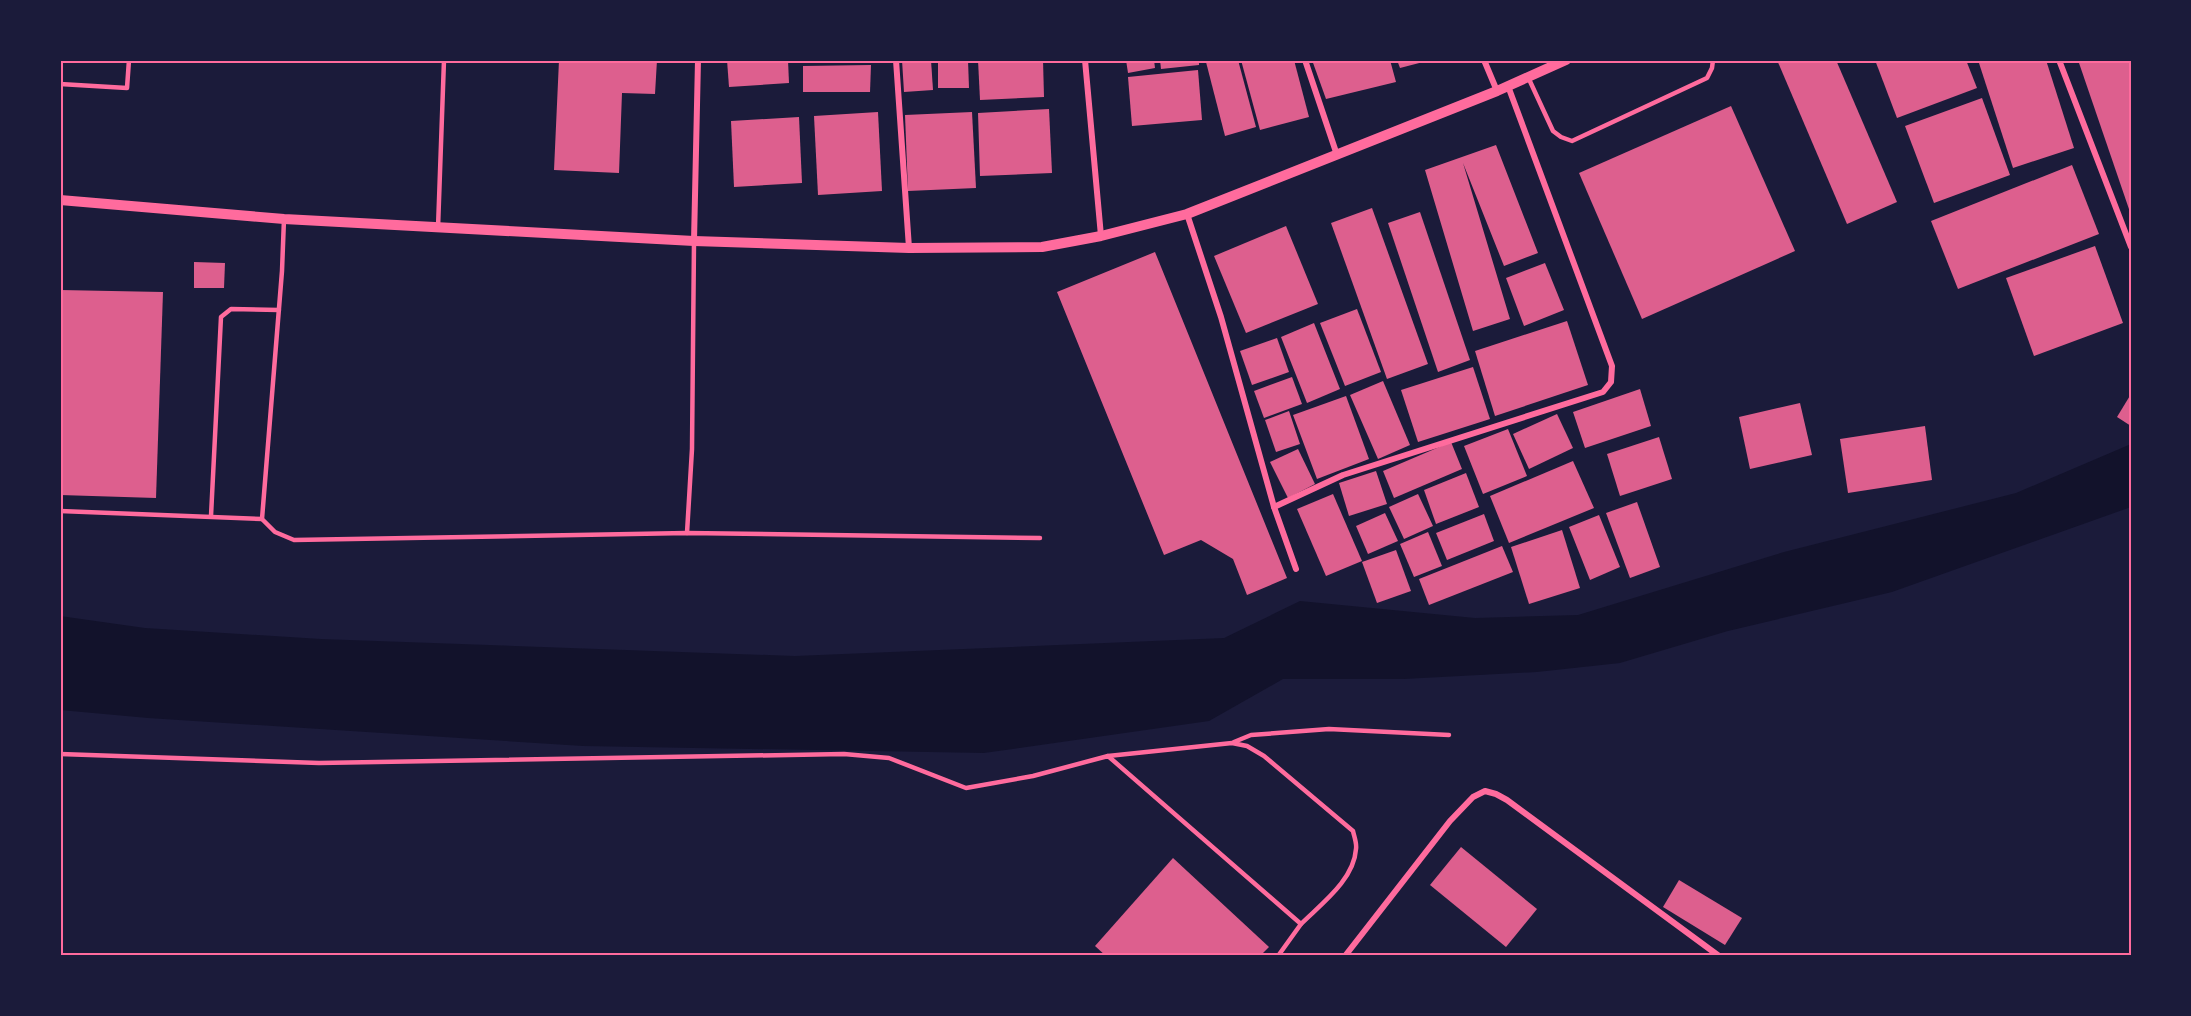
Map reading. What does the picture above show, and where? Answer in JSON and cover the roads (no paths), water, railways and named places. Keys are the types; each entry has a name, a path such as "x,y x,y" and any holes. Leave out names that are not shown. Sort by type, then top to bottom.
{"street":[{"path":"694,241 698,60"},
{"path":"896,60 909,248"},
{"path":"1085,60 1101,236"},
{"path":"1305,60 1337,156"},
{"path":"1484,60 1497,91"},
{"path":"60,200 284,219 694,241 909,248 1042,247 1101,236 1188,214 1497,91 1566,60"},
{"path":"2059,60 2131,247"},
{"path":"1274,507 1342,475 1603,392 1611,382 1612,366 1508,85"},
{"path":"1188,214 1221,317 1274,507 1296,568"},
{"path":"1345,956 1450,821 1473,797 1485,791 1507,800 1719,956"}],"lane":[{"path":"60,84 127,88 129,60"},
{"path":"438,228 444,60"},
{"path":"1527,77 1554,131 1561,137 1572,141 1707,78 1713,60"},
{"path":"261,519 279,310 284,219"},
{"path":"687,533 692,449 694,241"},
{"path":"211,516 221,317 231,309 279,310"},
{"path":"60,511 261,519 275,532 294,540 687,533 1040,538"},
{"path":"60,754 319,763 844,754 889,758 966,788 1033,776 1108,756 1232,743 1251,735 1329,729 1449,735"},
{"path":"1232,743 1247,746 1264,756 1353,831 1356,848 1352,864 1342,881 1301,924 1278,956"},
{"path":"1108,756 1301,924"}]}
